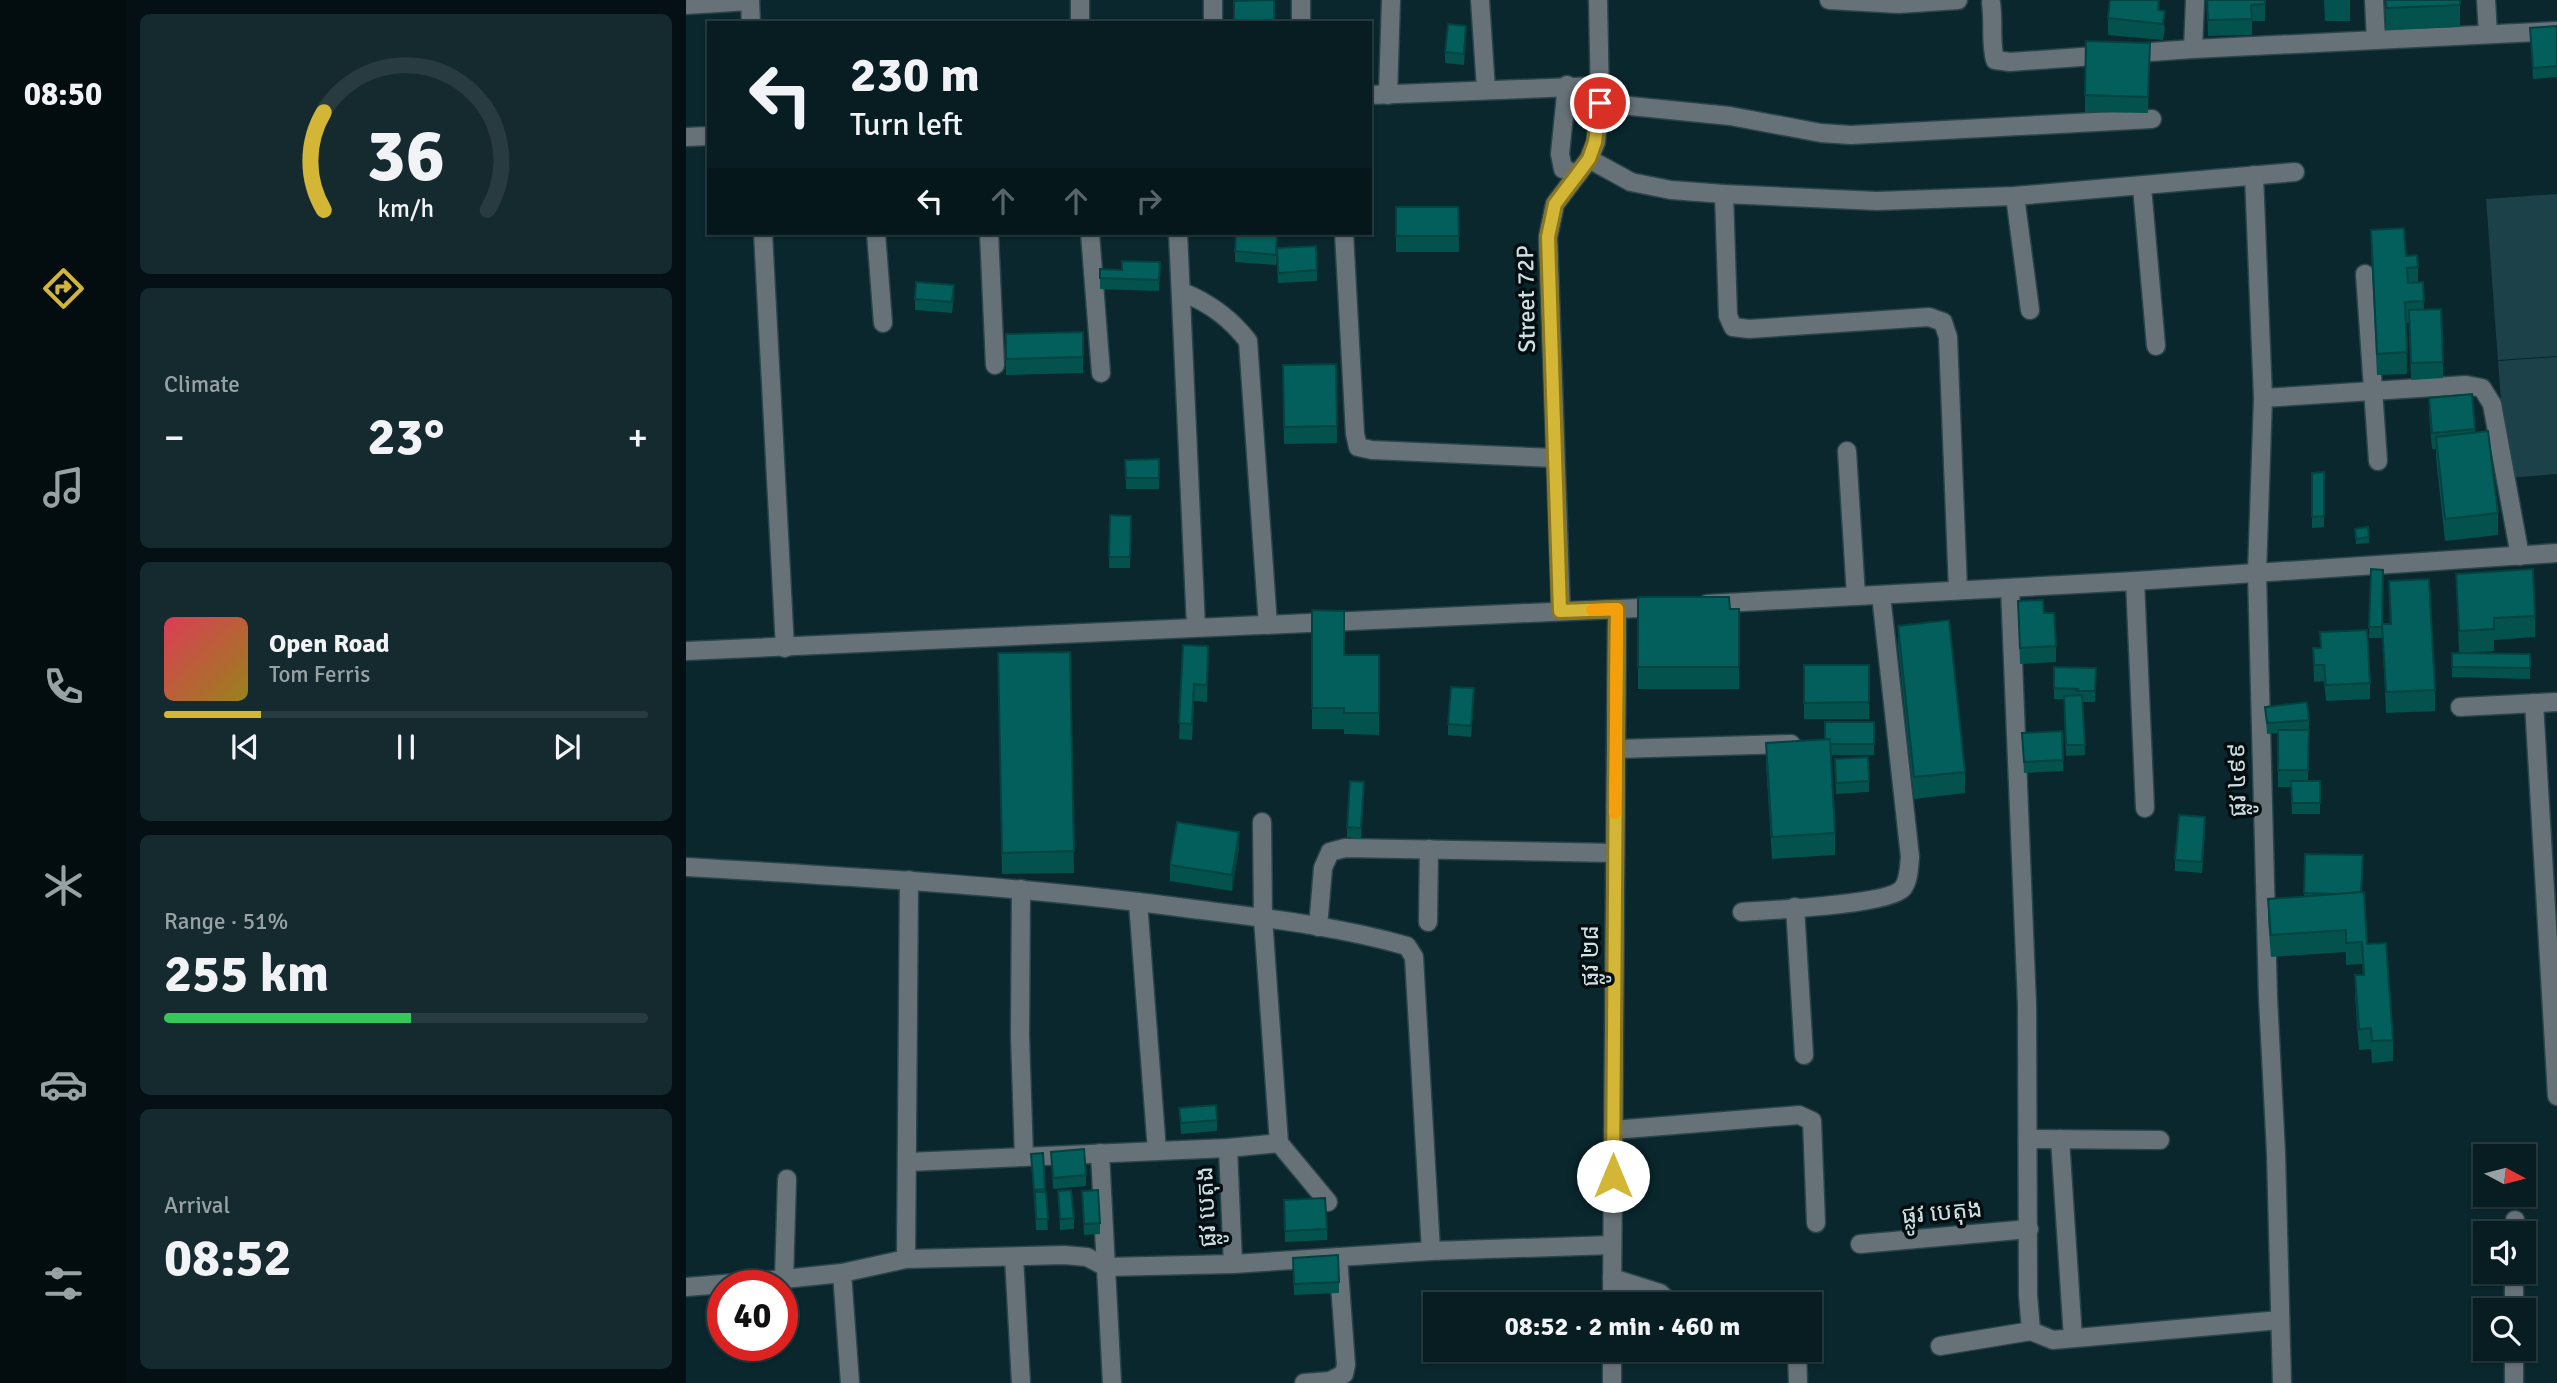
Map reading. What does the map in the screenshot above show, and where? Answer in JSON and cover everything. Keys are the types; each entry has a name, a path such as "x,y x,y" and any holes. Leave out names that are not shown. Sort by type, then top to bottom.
{"street":[{"path":"1080,0 1080,21"},
{"path":"1213,0 1213,21"},
{"path":"1301,0 1301,21"},
{"path":"1391,0 1379,95 1567,85 1600,94 1821,134 1851,135 2152,119"},
{"path":"1480,0 1486,89"},
{"name":"Street 72P","path":"1560,611 1548,237 1555,204 1589,159 1595,142 1600,94 1598,0"},
{"path":"1829,0 1899,4 1958,0"},
{"path":"2193,49 2195,0"},
{"path":"2374,0 2376,40"},
{"path":"2486,0 2488,34"},
{"path":"686,5 750,1 751,21"},
{"path":"1990,1 1995,60 2010,62 2193,49 2557,31"},
{"path":"1567,85 1561,163 1563,169 1578,174"},
{"path":"686,137 707,136"},
{"path":"1589,159 1632,182 1671,190 1877,201 2015,196 2295,172"},
{"name":"ផ្លូវ ៤៩៩","path":"2253,175 2263,398 2257,573 2268,998 2276,1153 2282,1383"},
{"path":"2142,187 2156,346"},
{"path":"1724,194 1728,316 1733,327 1749,329 1928,317 1943,322 1948,337 1958,590"},
{"path":"2015,196 2031,310"},
{"path":"763,235 785,648"},
{"path":"876,235 883,323"},
{"path":"989,235 995,365"},
{"path":"1090,235 1101,373"},
{"path":"1178,235 1196,627"},
{"path":"1344,235 1355,434 1358,447 1372,450 1555,458"},
{"path":"2365,274 2378,461"},
{"path":"1182,292 1203,300 1221,312 1248,341 1268,625"},
{"path":"2263,398 2466,385 2482,388 2492,404 2520,556"},
{"path":"1847,451 1856,596"},
{"path":"686,651 1617,609 2136,581 2557,553"},
{"path":"2136,581 2145,808"},
{"path":"2010,587 2027,1005 2028,1295 2031,1331"},
{"path":"1742,912 1857,902 1890,896 1901,891 1907,881 1910,857 1881,595"},
{"name":"ផ្លូវ ២៨","path":"1612,1292 1617,609"},
{"path":"2460,707 2557,702"},
{"path":"2534,703 2557,1096"},
{"path":"1616,749 1804,744"},
{"path":"1262,822 1263,918 1279,1143 1328,1202"},
{"path":"1318,927 1323,867 1330,852 1345,848 1615,853"},
{"path":"1429,849 1429,922"},
{"path":"686,867 1021,889 1263,918 1407,946 1414,957 1431,1251"},
{"path":"906,1259 909,880"},
{"path":"1021,889 1020,1012 1024,1157"},
{"path":"1138,902 1157,1151"},
{"path":"1795,907 1804,1055"},
{"path":"1613,1130 1799,1115 1808,1118 1812,1121 1816,1223"},
{"path":"2029,1139 2161,1140"},
{"path":"2060,1139 2073,1338"},
{"path":"908,1162 1228,1148 1279,1143"},
{"name":"ផ្លូវ បេតុង","path":"1228,1148 1233,1264"},
{"path":"1100,1153 1112,1383"},
{"path":"784,1270 786,1179"},
{"name":"ផ្លូវ បេតុង","path":"1860,1244 2029,1229"},
{"path":"798,1278 842,1273 906,1259 1064,1255 1087,1257 1106,1267 1233,1264 1431,1251 1612,1245"},
{"path":"1304,1383 1330,1381 1344,1374 1346,1365 1338,1257"},
{"path":"1014,1258 1021,1383"},
{"path":"842,1273 850,1383"},
{"path":"1612,1278 1657,1292"},
{"path":"686,1286 707,1284"},
{"path":"1940,1346 2031,1331 2053,1340 2280,1320"},
{"path":"2514,1361 2514,1383"},
{"path":"1612,1362 1612,1383"},
{"path":"1797,1362 1798,1383"}],"shaded area":[{"path":"2557,194 2557,356 2498,360 2486,199"},
{"path":"2557,357 2557,474 2507,478 2498,361"}],"building":[{"path":"1274,0 1274,21 1234,21 1234,1"},
{"path":"2110,0 2159,0 2158,10 2165,11 2163,24 2108,18"},
{"path":"2207,0 2265,0 2265,4 2251,5 2252,19 2208,20"},
{"path":"2386,0 2460,0 2460,5 2386,8"},
{"path":"1448,24 1466,26 1464,54 1445,52"},
{"path":"2557,26 2557,66 2533,68 2530,28"},
{"path":"2086,41 2150,43 2148,97 2085,95"},
{"path":"1396,207 1458,207 1459,236 1396,236"},
{"path":"2404,228 2406,256 2417,255 2418,267 2407,268 2408,283 2423,282 2424,301 2405,302 2407,352 2377,354 2371,230"},
{"path":"1236,235 1277,235 1276,255 1235,251"},
{"path":"1316,246 1317,270 1278,273 1277,248"},
{"path":"1122,261 1160,262 1159,280 1100,278 1100,269 1122,270"},
{"path":"916,282 954,285 952,302 915,299"},
{"path":"2441,309 2443,362 2411,363 2409,310"},
{"path":"1083,332 1083,357 1006,359 1006,334"},
{"path":"1336,364 1337,426 1284,427 1283,365"},
{"path":"2472,394 2475,429 2432,433 2429,398"},
{"path":"2488,431 2498,513 2445,519 2436,437"},
{"path":"1159,459 1159,478 1126,478 1125,460"},
{"path":"2324,472 2324,516 2312,517 2312,473"},
{"path":"1110,515 1131,516 1130,557 1109,557"},
{"path":"2368,527 2369,537 2356,539 2355,529"},
{"path":"2371,569 2383,570 2382,627 2369,627"},
{"path":"2533,569 2535,616 2494,618 2494,629 2459,631 2456,574"},
{"path":"2429,579 2435,690 2386,692 2382,624 2391,624 2389,581"},
{"path":"1638,597 1729,597 1730,609 1739,609 1739,667 1638,667"},
{"path":"2043,600 2044,613 2054,613 2056,646 2020,648 2018,601"},
{"path":"1312,610 1344,611 1344,655 1379,655 1379,713 1344,713 1344,708 1312,708"},
{"path":"1949,620 1965,772 1914,777 1898,626"},
{"path":"2367,630 2370,683 2326,685 2324,665 2314,665 2313,648 2321,648 2320,632"},
{"path":"1183,645 1208,646 1207,685 1194,684 1192,724 1179,723"},
{"path":"1070,652 1074,851 1002,853 998,653"},
{"path":"2452,653 2530,654 2530,668 2452,667"},
{"path":"1804,665 1869,665 1869,702 1804,703"},
{"path":"2054,667 2096,668 2095,691 2054,688"},
{"path":"1451,687 1474,688 1471,726 1448,724"},
{"path":"2082,695 2085,745 2066,745 2064,696"},
{"path":"2307,702 2309,720 2267,723 2265,707"},
{"path":"1825,722 1874,722 1874,744 1830,744 1830,739 1825,740"},
{"path":"2278,730 2309,730 2308,770 2278,770"},
{"path":"2062,731 2063,760 2024,762 2022,733"},
{"path":"1830,739 1835,833 1772,837 1766,743"},
{"path":"1868,757 1869,781 1836,783 1835,759"},
{"path":"1350,781 1364,782 1361,828 1347,827"},
{"path":"2291,781 2320,781 2320,803 2292,803"},
{"path":"2179,815 2205,817 2202,862 2175,860"},
{"path":"1177,822 1239,832 1232,875 1170,865"},
{"path":"2305,854 2363,855 2361,892 2304,893"},
{"path":"2364,892 2367,944 2386,943 2393,1040 2372,1041 2371,1028 2359,1029 2355,975 2364,975 2362,942 2346,943 2346,930 2271,935 2268,899"},
{"path":"1216,1105 1217,1120 1181,1123 1179,1108"},
{"path":"1084,1149 1086,1175 1053,1178 1051,1152"},
{"path":"1043,1153 1045,1189 1034,1190 1031,1154"},
{"path":"1071,1190 1074,1218 1060,1219 1058,1191"},
{"path":"1098,1190 1100,1223 1084,1224 1082,1191"},
{"path":"1035,1192 1046,1192 1048,1219 1036,1219"},
{"path":"1325,1198 1327,1229 1285,1231 1284,1200"},
{"path":"1338,1255 1339,1282 1294,1284 1293,1258"}],"slow traffic":[{"path":"1592,610 1617,609 1615,813"}],"route":[{"path":"1600,103 1595,142 1589,159 1555,204 1548,237 1560,611 1617,609 1613,1176"}]}
